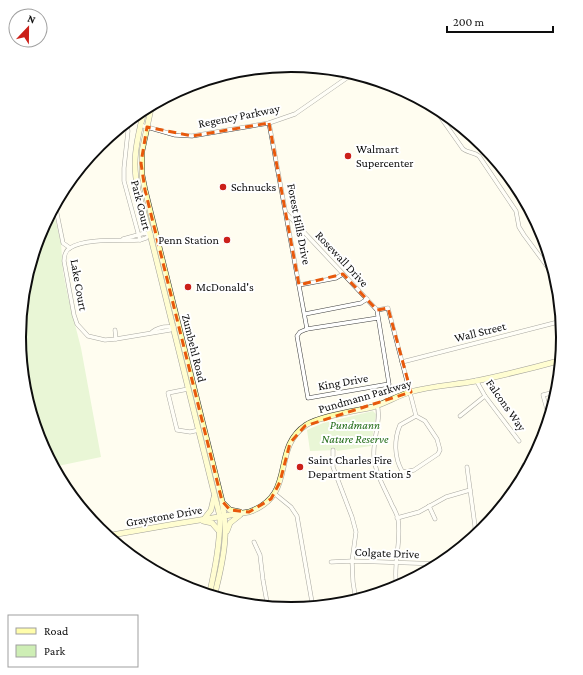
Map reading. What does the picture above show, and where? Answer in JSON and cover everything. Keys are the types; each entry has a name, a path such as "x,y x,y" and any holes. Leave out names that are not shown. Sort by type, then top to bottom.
{"main road":[{"name":"Zumbehl Road","path":"150,113 142,151 142,175 172,327 188,389 222,501 222,517 217,558 210,590"},
{"name":"Zumbehl Road","path":"142,118 136,152 136,170 139,193 153,234 178,326 214,494 222,517 226,538 215,592"},
{"name":"Pundmann Parkway","path":"275,494 280,482 287,449 295,436 305,426 315,421 377,406 410,392 476,380 556,362"},
{"path":"204,519 211,510 214,494"},
{"path":"222,517 249,512 266,504 275,494"},
{"path":"222,501 230,510 249,512"},
{"path":"226,538 227,529 230,523 242,513"},
{"name":"Graystone Drive","path":"114,535 196,520 222,517"},
{"path":"196,520 212,523 220,532"}],"street":[{"name":"Regency Parkway","path":"140,125 174,134 192,136 269,123 295,114 347,78"},
{"path":"442,119 463,149 479,156 516,211 520,230 546,265"},
{"name":"Forest Hills Drive","path":"269,123 307,329"},
{"name":"Park Court","path":"127,129 124,181 140,240"},
{"path":"57,213 64,243 70,248"},
{"name":"Rosewall Drive","path":"287,214 377,310 388,308 402,362"},
{"name":"Lake Court","path":"123,239 145,233 153,234"},
{"path":"140,240 153,234"},
{"name":"Lake Court","path":"140,240 123,239 90,242 70,248 64,255 74,315 77,324 88,336 105,340 116,340 152,332 168,326 178,326"},
{"path":"299,285 336,278 343,274"},
{"name":"Rosewall Drive","path":"305,314 361,303 367,300"},
{"path":"307,329 378,318 377,310"},
{"name":"King Drive","path":"307,329 300,332 297,336 308,398 389,384 378,318"},
{"name":"Wall Street","path":"402,362 556,323"},
{"path":"115,330 116,340"},
{"path":"402,362 416,416 426,421 437,439 440,450 438,454 420,466 410,472 405,472 402,471 398,461 395,449 396,437 400,425 416,416"},
{"name":"Falcons Way","path":"476,380 485,396 519,441"},
{"path":"188,389 168,393 177,430 190,432 201,430"},
{"path":"547,409 543,395 551,393"},
{"path":"460,416 485,396"},
{"path":"377,406 379,412 374,446 375,467 398,518 399,538 396,563 397,581"},
{"path":"333,450 333,467 352,517 356,532 352,561 355,595"},
{"path":"467,467 475,529"},
{"path":"398,518 419,512 446,497 470,490"},
{"path":"275,494 291,507 297,516 312,602"},
{"path":"429,506 435,519"},
{"path":"254,542 260,555 267,602"},
{"name":"Colgate Drive","path":"331,562 352,561 429,564"}],"highlighted area":[{"path":"269,123 299,285 343,274 377,310 388,308 411,392 305,426 290,443 280,482 271,499 249,512 230,510 222,501 145,190 141,163 147,127 192,136"}],"green space":[{"path":"55,217 61,243 63,272 81,348 101,457 59,466 53,455 40,423 31,389 28,372 26,338 28,303 40,252"},
{"name":"Pundmann Nature Reserve","path":"373,411 376,414 371,446 337,451 310,451 307,430 323,423"}],"place":[{"name":"Walmart Supercenter","path":"348,156"},
{"name":"Schnucks","path":"223,187"},
{"name":"Penn Station","path":"227,240"},
{"name":"McDonald's","path":"188,287"},
{"name":"Saint Charles Fire Department Station 5","path":"300,467"}]}
